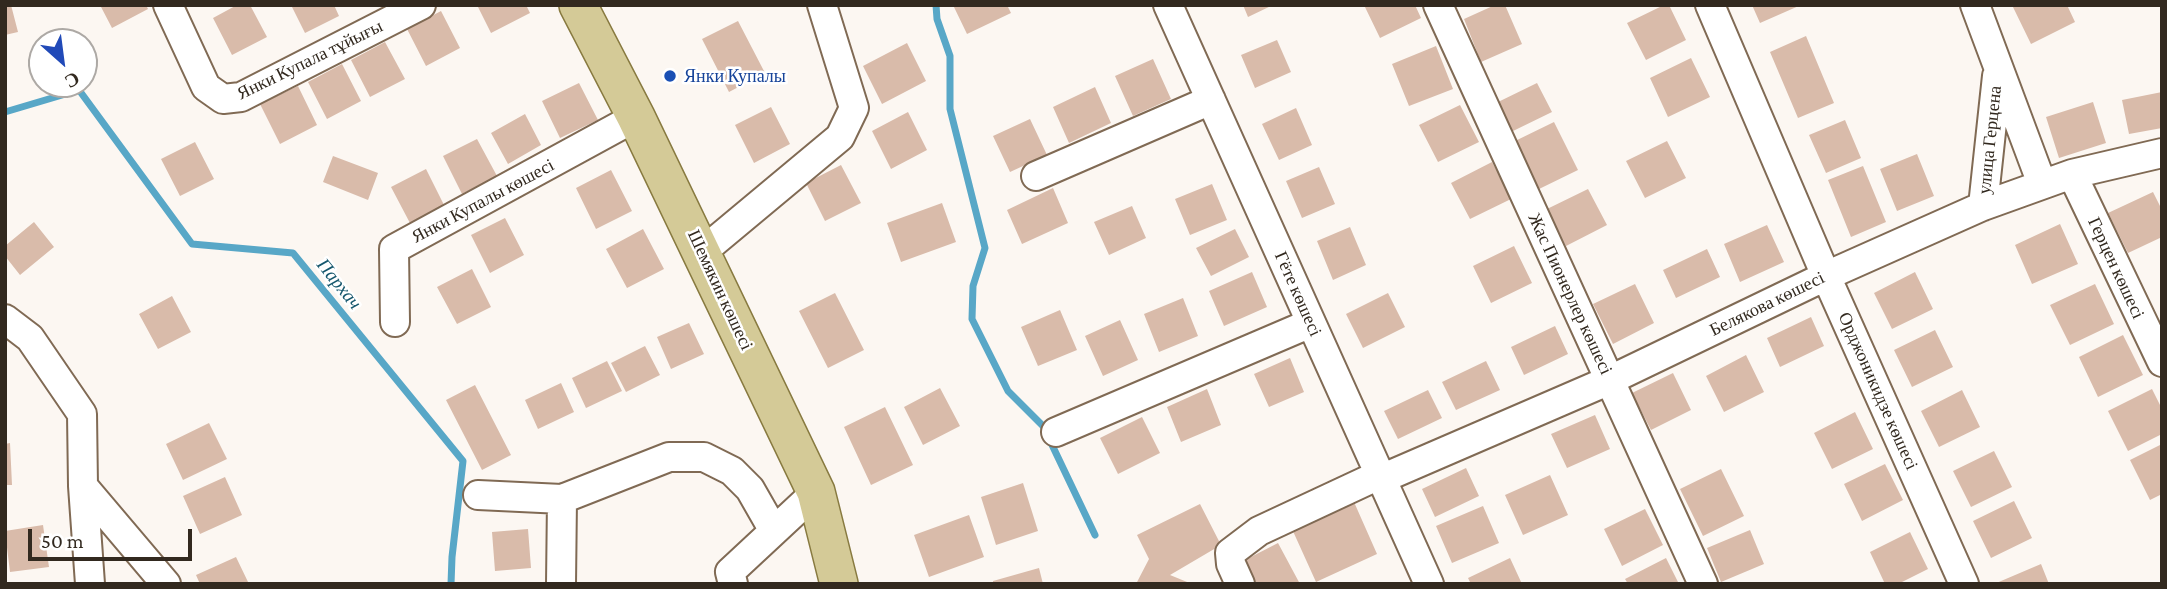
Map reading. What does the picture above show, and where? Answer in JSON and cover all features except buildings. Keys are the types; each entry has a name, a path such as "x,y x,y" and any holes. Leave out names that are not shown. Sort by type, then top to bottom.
{"main road":[{"name":"Шемякин көшесі","path":"578,5 702,252 816,492 839,584"}],"street":[{"name":"Янки Купала тұйығы","path":"167,5 206,87 223,99 241,97 421,5"},
{"path":"702,252 840,137 853,108 822,5"},
{"name":"Гёте көшесі","path":"1168,5 1429,584"},
{"name":"Жас Пионерлер көшесі","path":"1437,5 1703,584"},
{"name":"Орджоникидзе көшесі","path":"1710,5 1826,276 1965,584"},
{"path":"1975,5 1998,70"},
{"name":"улица Герцена","path":"1998,70 2042,184"},
{"name":"улица Герцена","path":"1983,206 1998,70"},
{"path":"1037,176 1211,100"},
{"name":"Янки Купалы көшесі","path":"395,322 394,249 636,117"},
{"name":"Белякова көшесі","path":"1240,584 1231,564 1230,553 1259,531 1610,380 1826,276 1983,206 2072,174 2162,153"},
{"name":"Герцен көшесі","path":"2072,174 2162,362"},
{"path":"5,319 30,338 82,414 83,486 90,584"},
{"path":"1056,432 1311,323"},
{"path":"478,495 562,499 669,457 704,457 732,471 750,489 774,531"},
{"path":"83,486 166,584"},
{"path":"733,584 730,572 816,492"},
{"path":"561,584 562,499"}],"waterway":[{"path":"936,5 937,19 950,56 950,109 985,248 973,286 972,319 1008,391 1043,426 1095,535"},
{"name":"Пархач","path":"5,112 79,90 192,244 293,253 463,461 451,584"}],"place":[{"name":"Янки Купалы","path":"670,76"}]}
